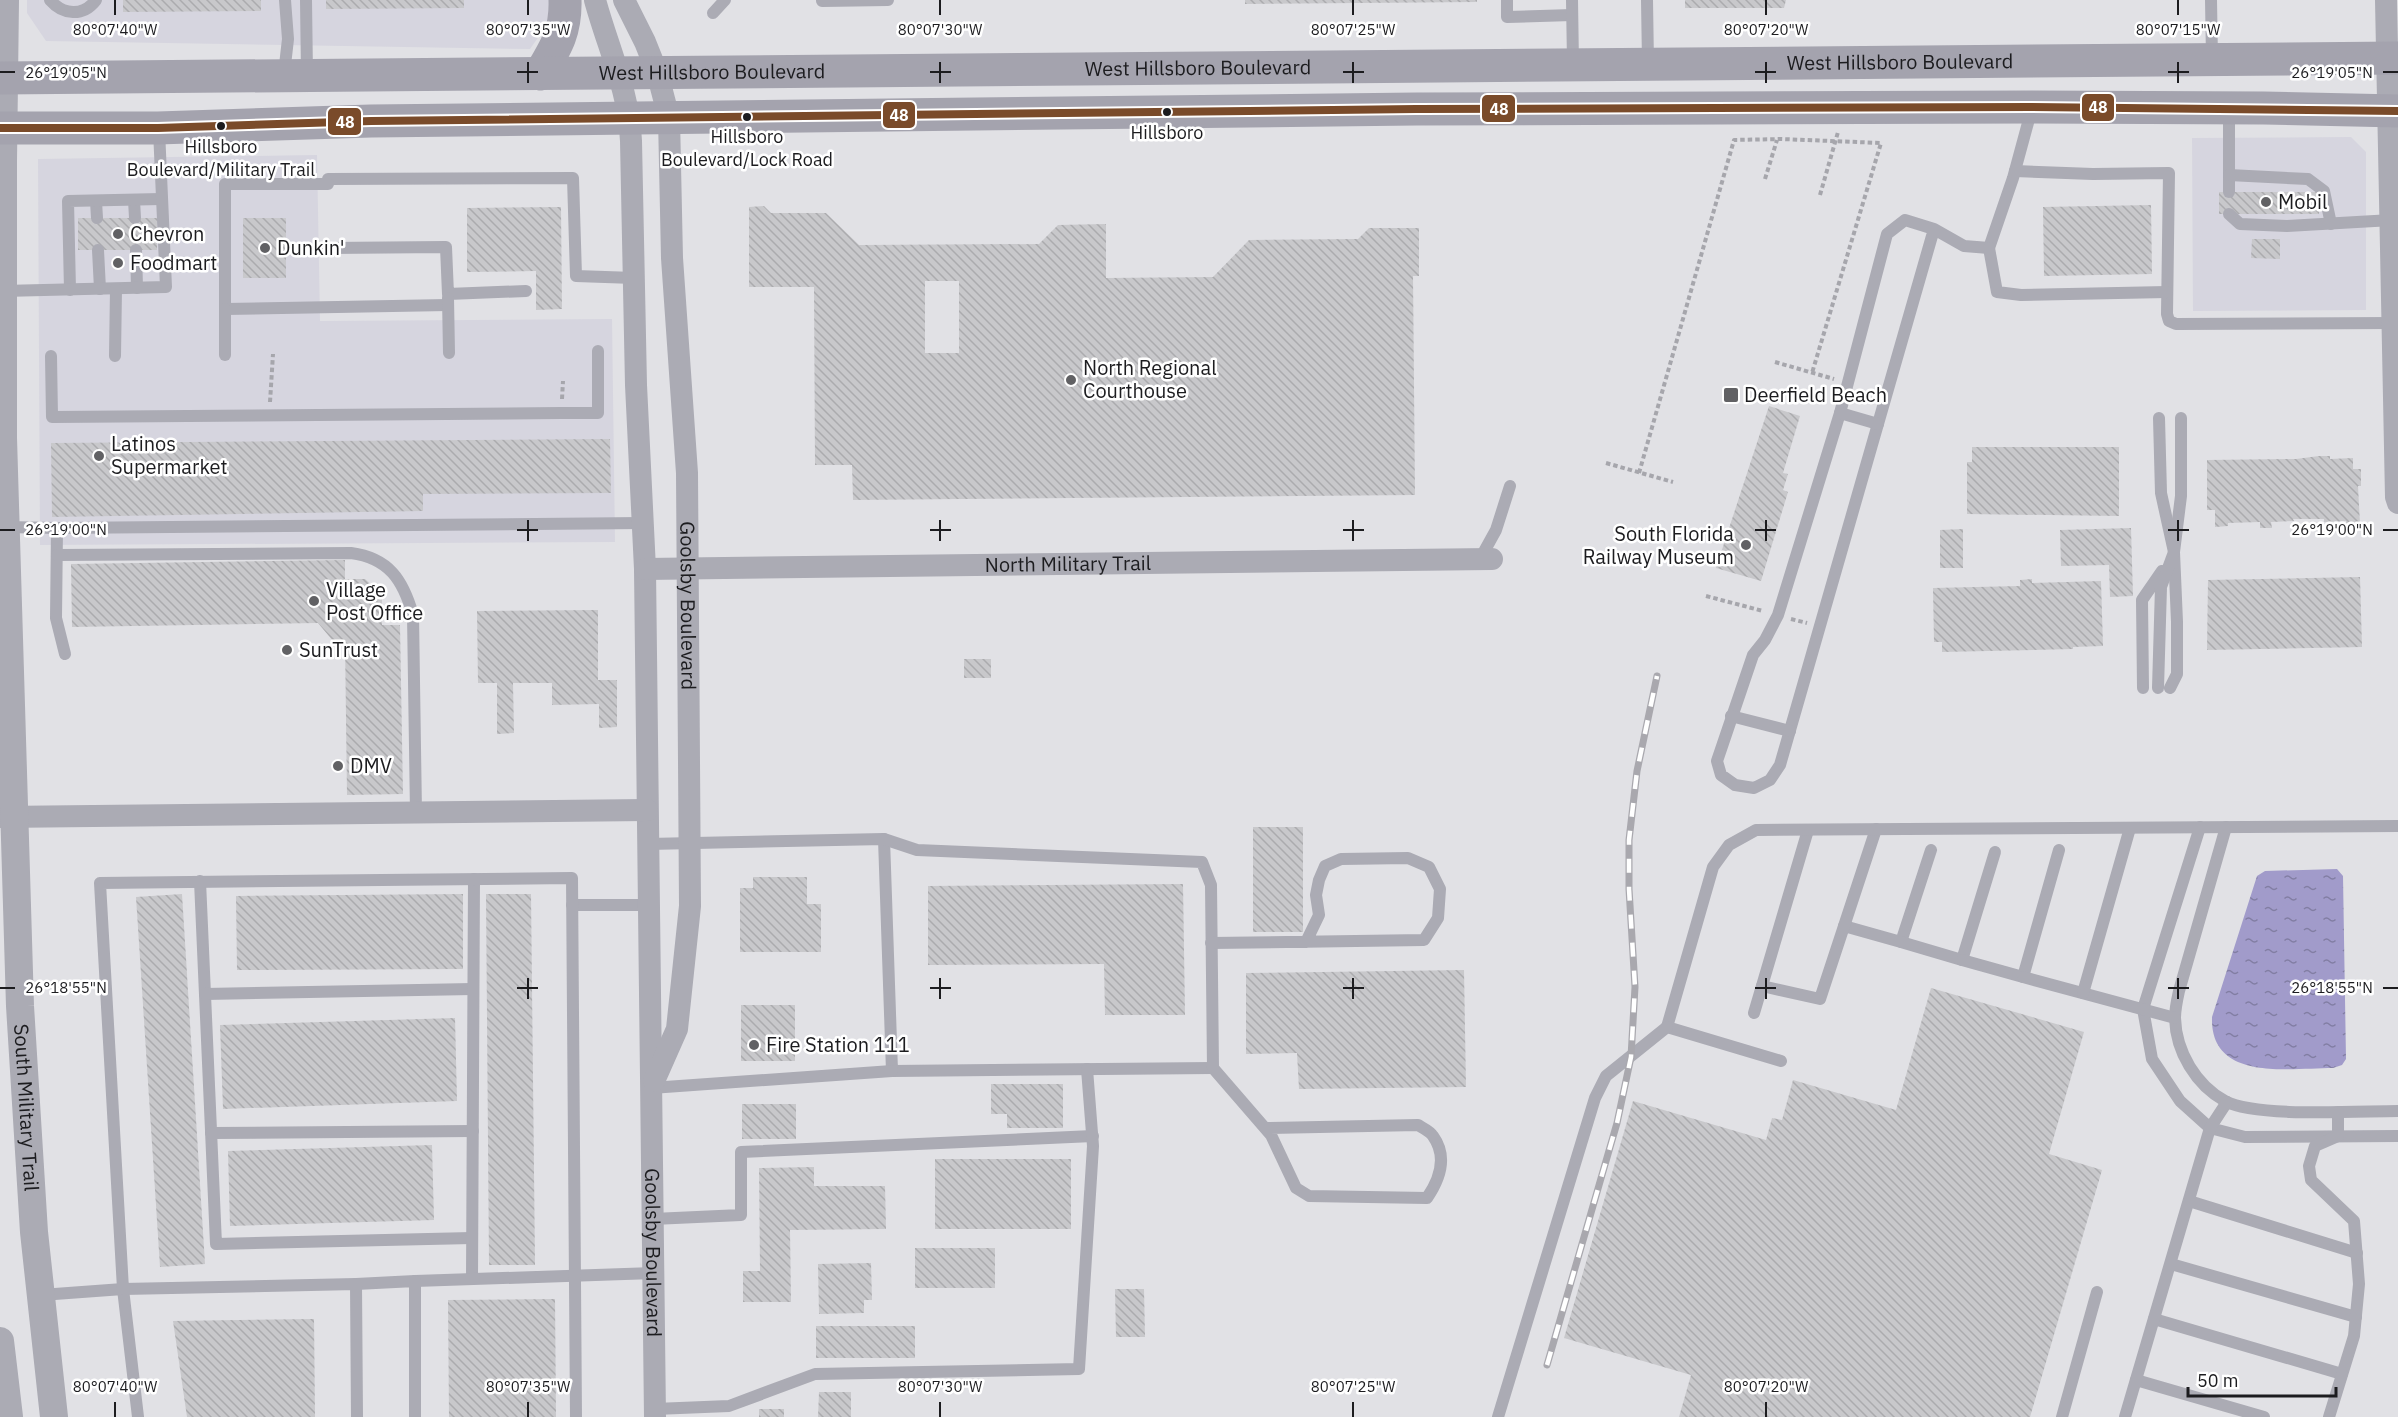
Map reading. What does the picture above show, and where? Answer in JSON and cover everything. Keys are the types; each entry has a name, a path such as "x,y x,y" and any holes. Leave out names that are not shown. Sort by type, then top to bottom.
{"main road":[{"path":"540,74 559,43 569,0"},
{"name":"West Hillsboro Boulevard","path":"2,78 2393,58"},
{"path":"1493,109 1546,96 1564,82 1574,65"},
{"path":"1083,113 1100,96 1151,69"},
{"path":"2,128 159,128 371,121 1493,109 2032,107 2394,111"}],"street":[{"path":"2,78 6,0"},
{"path":"569,0 620,73 630,119"},
{"name":"Goolsby Boulevard","path":"624,0 657,72 669,118 672,258 687,473 690,906 677,1029 651,1088"},
{"path":"2386,0 2393,58 2392,220 2397,499"},
{"name":"South Military Trail","path":"2,78 7,817 34,1232 54,1417"},
{"name":"Goolsby Boulevard","path":"630,119 636,385 645,569 655,1413"},
{"name":"North Military Trail","path":"645,569 1486,559"},
{"path":"7,817 647,810"},
{"path":"0,1341 9,1417"}],"lane":[{"path":"50,0 58,9 70,12 83,11 96,0"},
{"path":"285,0 288,39 296,75"},
{"path":"296,75 306,0"},
{"path":"713,13 725,0"},
{"path":"813,0 888,0"},
{"path":"1507,0 1507,17 1572,15"},
{"path":"1572,0 1574,65"},
{"path":"1647,0 1648,64"},
{"path":"2211,0 2212,60"},
{"path":"2032,107 2015,171 1989,248 1996,292 2022,295 2167,292"},
{"path":"2229,108 2229,192"},
{"path":"3,291 166,287 159,128"},
{"path":"2015,171 2093,174 2169,173 2167,314 2169,321 2176,324 2394,323"},
{"path":"2229,175 2308,179 2324,191 2331,224"},
{"path":"225,355 225,184 573,178 576,276 634,278"},
{"path":"70,290 68,201 161,199"},
{"path":"134,200 135,218"},
{"path":"96,201 97,218"},
{"path":"2229,214 2240,224 2287,226 2392,220"},
{"path":"1934,229 1780,765 1770,780 1754,788 1735,785 1721,775 1717,762 1753,655 1778,615 1840,413 1887,234 1905,220 1934,229 1964,246 1989,248"},
{"path":"328,248 446,247 449,353"},
{"path":"98,250 100,290"},
{"path":"136,250 137,288"},
{"path":"115,356 116,290"},
{"path":"225,309 448,299 526,291"},
{"path":"51,356 52,417 270,416 598,413 598,351"},
{"path":"1840,413 1878,424"},
{"path":"2159,418 2160,492 2174,552 2161,587 2164,688 2177,674 2174,552 2181,496 2181,418"},
{"path":"1486,559 1510,486"},
{"path":"6,527 643,523"},
{"path":"57,528 56,618 65,654"},
{"path":"2143,688 2142,600 2174,552"},
{"path":"57,555 351,553 366,555 383,563 394,573 404,588 413,615 416,813"},
{"path":"1731,716 1790,731"},
{"path":"1498,1417 1595,1098 1606,1076 1667,1027 1713,867 1729,845 1756,830 2398,826"},
{"path":"2200,827 2143,1009 2152,1059 2180,1101 2210,1128 2245,1137 2398,1136"},
{"path":"2226,827 2179,991 2175,1018 2178,1038 2188,1065 2203,1086 2227,1102 2260,1110 2398,1111"},
{"path":"2083,993 2130,828"},
{"path":"1762,986 1820,999 1876,829"},
{"path":"1754,1013 1808,830"},
{"path":"884,839 892,1071"},
{"path":"648,844 884,839 917,850 1202,862 1211,885 1213,1068 1271,1135 1296,1188 1309,1196 1427,1198 1438,1183 1442,1158 1433,1135 1418,1125 1266,1128"},
{"path":"1901,942 1930,850"},
{"path":"2023,977 2059,850"},
{"path":"1962,960 1995,852"},
{"path":"1211,944 1424,940 1438,918 1440,889 1429,867 1408,858 1341,859 1325,866 1316,895 1319,915 1305,942"},
{"path":"138,1417 123,1289 100,883 572,878 576,1417"},
{"path":"472,1279 474,879"},
{"path":"200,882 216,1244 472,1238"},
{"path":"572,904 649,904"},
{"path":"1844,926 2175,1018"},
{"path":"205,994 473,989"},
{"path":"1667,1027 1781,1061"},
{"path":"651,1088 892,1071 1213,1068"},
{"path":"655,1413 729,1406 815,1374 1079,1369 1092,1136 1087,1069"},
{"path":"2125,1417 2210,1128 2227,1102"},
{"path":"2338,1112 2338,1136"},
{"path":"211,1133 473,1131"},
{"path":"653,1219 741,1215 741,1152 1092,1136"},
{"path":"2329,1417 2354,1336 2359,1284 2357,1253 2354,1221 2312,1180 2309,1166 2315,1146 2338,1136"},
{"path":"2189,1201 2357,1253"},
{"path":"2171,1264 2356,1317"},
{"path":"41,1295 123,1289 356,1284 654,1273"},
{"path":"415,1281 415,1417"},
{"path":"356,1284 357,1417"},
{"path":"2062,1417 2097,1292"},
{"path":"2154,1319 2342,1374"},
{"path":"2136,1380 2264,1417"}],"path":[{"path":"1820,195 1839,128"},
{"path":"1765,179 1778,130"},
{"path":"1639,473 1734,140 1881,143 1812,372"},
{"path":"270,416 273,354"},
{"path":"1606,464 1673,482"}],"shaded area":[{"path":"27,0 549,0 549,22 530,49 46,41 27,13"},
{"path":"2351,137 2366,152 2366,310 2193,311 2192,138"},
{"path":"317,155 320,321 612,319 615,542 40,545 38,159"}],"water":[{"path":"2337,869 2343,876 2346,1059 2342,1065 2333,1068 2275,1069 2238,1062 2224,1052 2215,1038 2212,1017 2257,876 2265,871"}],"building":[{"path":"123,0 261,0 261,11 123,12"},
{"path":"326,0 464,0 464,8 326,9"},
{"path":"1245,0 1477,0 1477,2 1245,4"},
{"path":"1685,0 1786,0 1784,8 1685,8"},
{"path":"2219,192 2319,192 2319,214 2219,214"},
{"path":"2151,205 2152,274 2044,276 2043,207"},
{"path":"764,206 771,213 826,213 859,245 1039,244 1058,225 1106,224 1106,278 1213,277 1249,240 1358,239 1369,228 1419,228 1419,276 1413,276 1415,495 853,500 852,465 815,465 814,287 749,287 749,207","holes":["925,281 959,281 959,353 925,353"]},
{"path":"561,207 562,309 536,310 536,271 467,272 467,208"},
{"path":"78,218 157,218 157,250 78,250"},
{"name":"Dunkin'","path":"243,218 286,218 286,278 243,278"},
{"path":"2252,239 2280,239 2280,259 2251,258"},
{"path":"1769,406 1800,416 1783,473 1788,474 1783,490 1788,492 1761,581 1716,568"},
{"path":"610,439 611,493 423,494 423,511 52,517 51,443"},
{"path":"1972,447 2119,447 2119,516 1967,514 1967,462 1972,462"},
{"path":"2330,456 2330,459 2353,458 2353,469 2361,469 2361,486 2358,486 2360,524 2346,524 2346,521 2324,522 2324,519 2293,519 2294,521 2271,522 2272,528 2260,528 2260,522 2228,523 2228,526 2215,527 2215,510 2207,510 2207,460 2296,459"},
{"path":"2131,528 2133,596 2110,597 2109,565 2061,566 2060,530"},
{"path":"1963,529 1963,568 1940,568 1940,530"},
{"path":"345,560 345,579 365,579 382,594 382,625 400,625 403,794 347,795 345,641 333,641 318,623 72,627 71,564"},
{"path":"2360,577 2362,647 2207,650 2208,580"},
{"path":"2032,579 2032,583 2101,581 2103,646 2073,647 2073,649 1942,652 1942,642 1934,642 1933,588 2020,586 2020,580"},
{"path":"598,610 598,680 617,680 617,727 599,728 599,704 552,705 552,683 513,683 514,733 497,734 497,683 478,683 477,611"},
{"path":"964,659 991,659 991,678 964,678"},
{"path":"1253,827 1303,827 1303,932 1253,932"},
{"path":"753,877 807,877 807,904 821,904 821,952 740,952 740,888 753,888"},
{"path":"1183,884 1185,1015 1105,1015 1104,964 928,965 928,886"},
{"path":"182,894 205,1264 160,1267 136,897"},
{"path":"463,894 463,969 237,970 236,896"},
{"path":"486,894 531,894 535,1265 489,1265"},
{"path":"1464,970 1466,1087 1299,1089 1297,1053 1246,1054 1246,973"},
{"path":"1931,988 2084,1032 2049,1154 2102,1170 2030,1417 1679,1417 1691,1375 1564,1338 1633,1101 1766,1140 1772,1118 1782,1120 1793,1080 1896,1110"},
{"path":"741,1005 795,1005 795,1061 741,1061"},
{"path":"455,1018 457,1101 223,1109 220,1025"},
{"path":"991,1084 1063,1084 1063,1128 1007,1128 1007,1114 991,1114"},
{"path":"742,1104 796,1104 796,1139 742,1139"},
{"path":"432,1145 434,1220 230,1226 228,1151"},
{"path":"935,1159 1071,1159 1071,1229 935,1229"},
{"path":"814,1167 814,1186 885,1186 886,1229 790,1230 791,1302 743,1302 743,1271 760,1271 759,1168"},
{"path":"915,1248 995,1248 995,1288 915,1288"},
{"path":"871,1263 872,1300 864,1300 864,1313 819,1314 818,1264"},
{"path":"1115,1289 1144,1289 1145,1337 1116,1337"},
{"path":"555,1299 556,1417 449,1417 448,1300"},
{"path":"314,1319 315,1417 187,1417 173,1321"},
{"path":"816,1326 915,1326 915,1358 816,1358"},
{"path":"819,1392 851,1392 851,1417 818,1417"},
{"path":"759,1409 784,1409 784,1417 759,1417"}],"railway":[{"path":"1547,1365 1617,1123 1631,1057 1635,987 1629,889 1629,840 1637,771 1657,676"}],"transit line":[{"name":"48","path":"0,128 158,128 371,121 1416,109 2032,107 2398,111"}],"place":[{"name":"Hillsboro","path":"1167,112"},
{"name":"Hillsboro Boulevard/Lock Road","path":"747,117"},
{"name":"Hillsboro Boulevard/Military Trail","path":"221,126"},
{"name":"Mobil","path":"2266,202"},
{"name":"Chevron","path":"118,234"},
{"name":"Dunkin'","path":"265,248"},
{"name":"Foodmart","path":"118,263"},
{"name":"North Regional Courthouse","path":"1071,380"},
{"name":"Deerfield Beach","path":"1731,395"},
{"name":"Latinos Supermarket","path":"99,456"},
{"name":"South Florida Railway Museum","path":"1746,545"},
{"name":"Village Post Office","path":"314,601"},
{"name":"SunTrust","path":"287,650"},
{"name":"DMV","path":"338,766"},
{"name":"Fire Station 111","path":"754,1045"}]}
